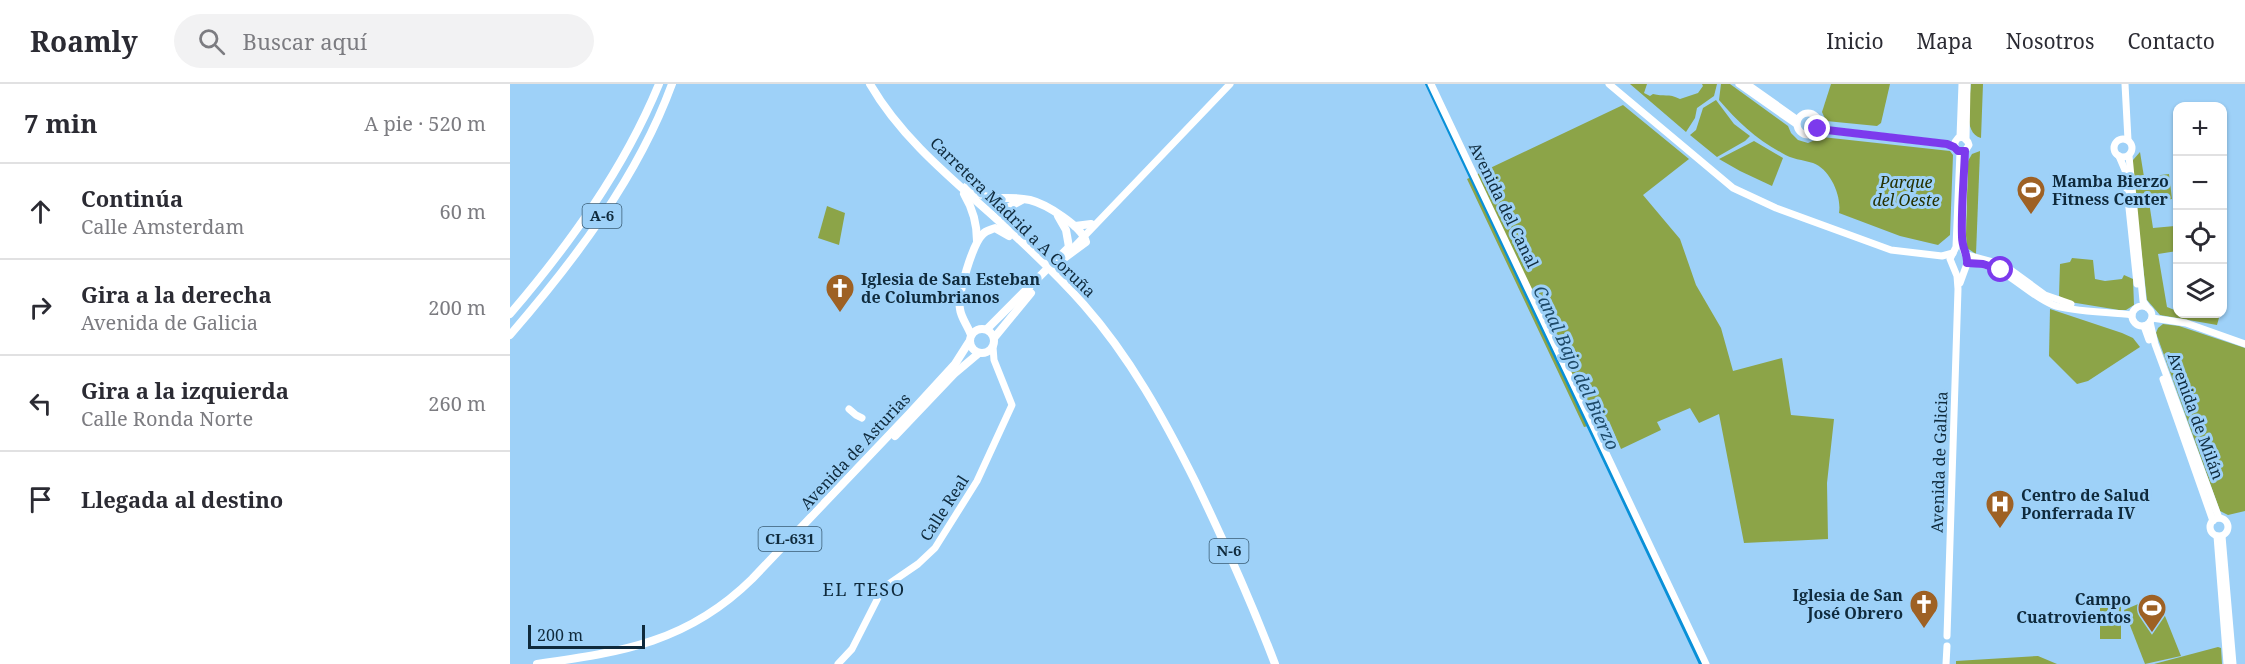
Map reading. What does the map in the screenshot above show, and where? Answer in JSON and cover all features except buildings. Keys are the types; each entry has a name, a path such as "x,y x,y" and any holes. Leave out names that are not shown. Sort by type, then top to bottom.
{"highway":[{"name":"A-6","path":"510,312 550,268 569,240 621,160 659,84"},
{"name":"A-6","path":"510,336 587,239 619,190 649,138 672,84"},
{"name":"Carretera Madrid a A Coruña","path":"870,84 900,126 925,153 1040,260 1106,332 1170,432 1221,535 1275,664"},
{"path":"946,173 983,197 1026,200 1045,205 1056,213 1080,232 1086,240 1084,245 1063,259"},
{"path":"946,173 964,194 972,207 975,219 977,242 960,302 970,338"},
{"path":"1026,200 1010,207 1007,220 1040,260"},
{"path":"1056,213 1064,226 1069,242"},
{"path":"1069,242 1073,233 1080,232 1091,224"},
{"path":"977,242 987,231 995,228 1040,260"},
{"path":"964,319 972,327 983,329"}],"main road":[{"name":"CL-631","path":"970,338 983,329 1069,242"},
{"name":"CL-631","path":"982,353 1022,303 1063,259"},
{"path":"983,329 993,342"},
{"path":"970,338 974,350 982,353"},
{"name":"Avenida de Asturias","path":"537,664 633,648 656,641 692,625 729,601 955,364 970,338"},
{"name":"Avenida de Asturias","path":"573,664 618,657 657,646 692,630 726,608 769,569 954,374 982,353"}],"street":[{"path":"1091,224 1224,84"},
{"path":"1080,232 1230,84"},
{"name":"Avenida del Canal","path":"1431,84 1706,664"},
{"path":"1609,84 1733,188 1776,208 1891,250 1942,256 1953,253 2001,270 2034,294 2054,305 2132,315 2143,307"},
{"path":"1739,84 1797,121"},
{"path":"1747,84 1797,121 1799,131 1805,135 1812,134 1818,128"},
{"path":"1952,264 1956,247 1962,84"},
{"path":"1960,144 1967,84"},
{"path":"2122,84 2125,139 2132,146 2129,156 2143,307"},
{"path":"1797,121 1803,113 1811,113 1817,118 1818,128"},
{"path":"1818,128 1960,144"},
{"path":"2125,139 2117,141 2114,146 2124,170 2143,307 2152,313 2149,322"},
{"name":"Avenida de Galicia","path":"1946,664 1947,646 1942,640 1947,636 1958,289 1965,259 1962,234 1960,144"},
{"path":"2119,156 2129,156"},
{"path":"1920,254 1959,268 1965,259"},
{"name":"Avenida de Galicia","path":"1952,264 1958,289"},
{"path":"2132,315 2135,322 2163,319 2186,323 2245,344"},
{"path":"2151,332 2163,319"},
{"name":"Avenida de Milán","path":"2149,322 2216,520"},
{"name":"Avenida de Milán","path":"2149,322 2216,520"},
{"path":"993,342 994,360"},
{"path":"982,353 994,360"},
{"name":"Calle Real","path":"838,664 847,656 858,638 883,588 918,564 935,548 977,481 1012,408 1010,396 994,360"},
{"path":"849,409 862,418"},
{"path":"2227,664 2220,536 2228,528 2227,523 2216,520 2210,528 2220,536 2233,664"}],"green space":[{"path":"1630,84 1647,84 1644,93 1650,96 1653,94 1680,99 1698,93 1702,84 1717,84 1714,96 1697,108 1695,118 1686,132"},
{"name":"Parque del Oeste","path":"1721,84 1730,84 1788,126 1798,140 1808,143 1822,137 1950,151 1953,155 1950,235 1938,245 1900,236 1839,213 1837,191 1825,171 1813,163 1786,155 1748,130 1719,100"},
{"path":"1831,84 1890,84 1881,123 1877,126 1826,121 1822,112"},
{"path":"1971,84 1983,84 1981,138 1971,130 1969,123"},
{"path":"1716,100 1734,124 1750,136 1717,157 1690,135 1696,130 1703,108"},
{"path":"1623,105 1689,159 1643,195 1680,239 1696,285 1721,328 1733,371 1782,358 1791,415 1834,419 1827,483 1828,539 1744,543 1719,414 1699,423 1690,408 1657,422 1661,430 1621,449 1609,421 1584,427 1467,179"},
{"path":"1754,141 1783,158 1772,186 1719,159"},
{"path":"1980,151 1976,254 1967,248 1968,161 1972,154"},
{"path":"2140,152 2144,177 2169,174 2172,199 2149,202 2153,228 2173,226 2173,252 2158,254 2167,307 2173,309 2173,317 2160,315 2147,300 2132,171 2133,160"},
{"path":"827,206 845,213 839,245 818,238"},
{"path":"2072,258 2093,260 2095,279 2105,281 2122,279 2124,275 2133,279 2134,305 2126,310 2119,310 2070,302 2059,296 2060,264 2070,262"},
{"path":"2050,309 2122,333 2133,338 2140,347 2088,381 2077,384 2049,356"},
{"path":"2177,318 2219,318 2217,325"},
{"path":"2163,324 2179,326 2245,348 2245,511 2228,515 2220,511 2156,333"},
{"name":"Campo Cuatrovientos","path":"2157,596 2181,656 2145,664 2124,610"},
{"name":"Campo Cuatrovientos","path":"2100,606 2121,606 2121,639 2100,639"},
{"path":"2221,648 2222,664 2154,664"},
{"path":"2038,656 2057,664 1956,664 1956,661"}],"waterway":[{"name":"Canal Bajo del Bierzo","path":"1427,84 1701,664"}],"place":[{"name":"Mamba Bierzo Fitness Center","path":"2031,216"},
{"name":"Iglesia de San Esteban de Columbrianos","path":"840,314"},
{"name":"Centro de Salud Ponferrada IV","path":"2000,530"},
{"name":"Iglesia de San José Obrero","path":"1924,630"},
{"name":"Campo Cuatrovientos","path":"2152,634"}],"district":[{"name":"EL TESO","path":"864,590"}],"route":[{"path":"1818,129 1947,144 1958,151 1965,151 1962,234 1963,249 1968,258 1967,263 1983,264 2001,270"}]}
